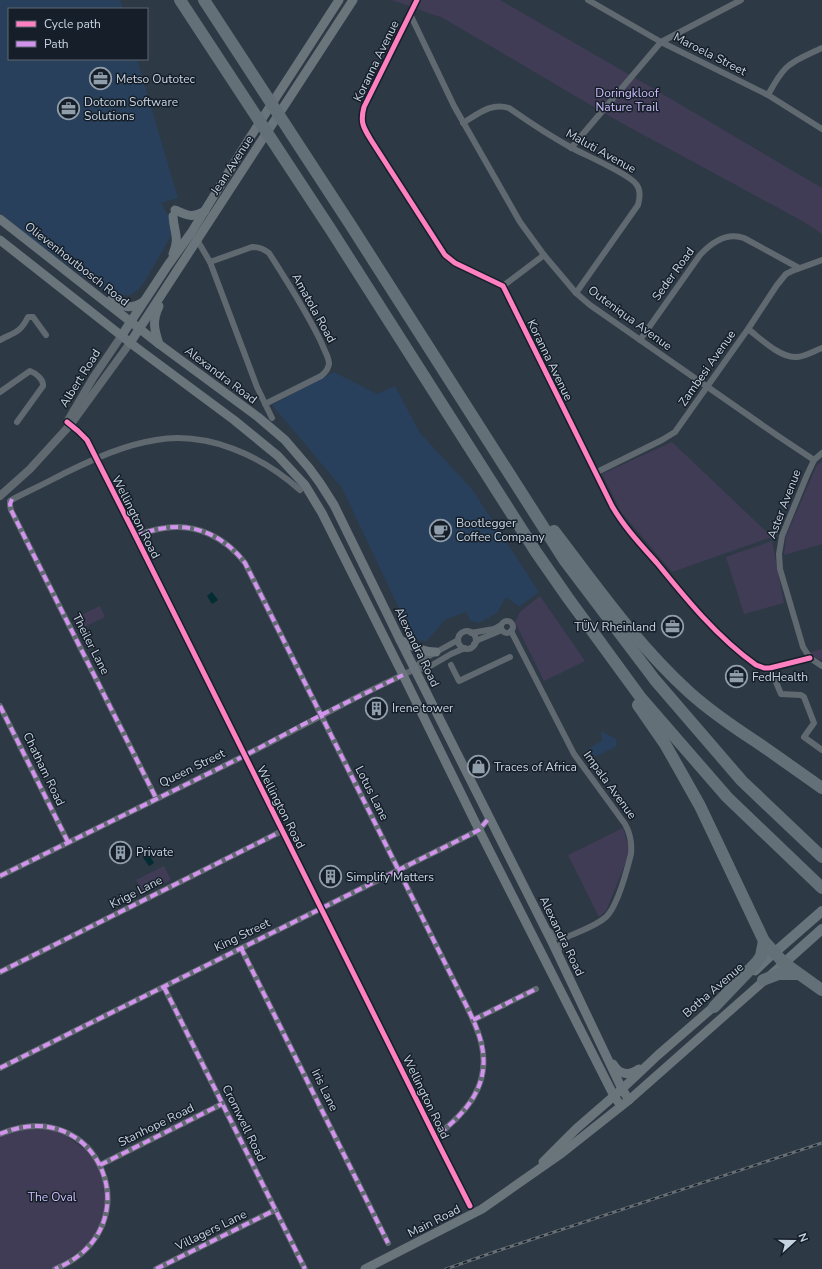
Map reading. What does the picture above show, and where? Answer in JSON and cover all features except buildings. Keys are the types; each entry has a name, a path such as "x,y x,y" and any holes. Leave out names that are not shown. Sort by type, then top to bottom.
{"highway":[{"path":"180,0 331,230 536,552 568,598 641,698 722,791 821,887"},
{"path":"204,0 565,561 655,680 742,781 822,857"},
{"path":"504,465 625,623 664,668 690,693 724,719 822,788"},
{"path":"568,598 583,627 647,718 675,761 700,806 764,941 784,964 822,990"},
{"path":"714,1007 757,962 761,956 764,941"},
{"path":"763,980 779,974 798,974"}],"main road":[{"name":"Jean Avenue","path":"130,343 171,281 205,211 340,0"},
{"name":"Jean Avenue","path":"122,335 168,265 194,236 257,148 353,0"},
{"path":"168,265 177,240 174,213 191,216 198,215 205,211"},
{"name":"Olievenhoutbosch Road","path":"0,219 140,329"},
{"path":"0,240 122,335 130,343"},
{"path":"68,272 122,306 132,307 144,302"},
{"path":"159,344 154,325 154,318 171,281"},
{"name":"Alexandra Road","path":"140,329 258,417 285,440 309,468 334,505 400,640 558,954 622,1089 629,1100"},
{"name":"Alexandra Road","path":"130,343 234,420 278,456 304,485 322,513 479,830 581,1032 614,1096 621,1106"},
{"path":"400,640 414,648 427,652 436,652"},
{"name":"Botha Avenue","path":"614,1096 658,1055 822,911"},
{"path":"629,1100 822,929"},
{"path":"580,1001 580,1009 586,1026 581,1032"},
{"path":"598,1039 616,1070 625,1074 635,1073 658,1055"},
{"name":"Main Road","path":"365,1269 478,1211 508,1192 530,1174 576,1129 614,1096"},
{"name":"Main Road","path":"530,1174 568,1149 629,1100"}],"street":[{"path":"410,14 417,0"},
{"name":"Maroela Street","path":"588,0 662,42 768,95 822,129"},
{"path":"571,148 662,42 740,0"},
{"name":"Outeniqua Avenue","path":"410,14 463,123 509,204 544,255 576,293 590,305 814,460"},
{"name":"Koranna Avenue","path":"410,14 364,107 362,124 445,255 456,263 503,286 595,473 618,516 708,624 753,663 760,667 770,668"},
{"path":"768,95 777,79 785,69 797,60 822,48"},
{"name":"Maluti Avenue","path":"463,123 490,107 502,106 509,108 571,148 632,179 639,188 640,194 638,205 576,293"},
{"name":"Alexandra Road","path":"194,236 210,262 257,387 272,418"},
{"name":"Seder Road","path":"640,340 700,255 717,241 729,237 740,236 799,268"},
{"name":"Amatola Road","path":"210,262 252,248 258,247 267,251 301,304 328,358 328,368 321,376 265,404"},
{"path":"503,286 544,255"},
{"name":"Zambesi Avenue","path":"595,473 675,432 786,274 822,260"},
{"path":"0,340 17,332 23,327 30,316 33,317 46,335"},
{"path":"748,329 781,353 790,356 797,357 822,348"},
{"name":"Albert Road","path":"69,423 93,378 122,335"},
{"name":"Albert Road","path":"0,496 46,452 130,343"},
{"path":"0,392 30,371 34,372 43,382 43,386 17,422"},
{"name":"Wellington Road","path":"69,423 84,438 135,536 434,1137 470,1206"},
{"path":"95,458 133,445 157,439 203,441 236,450 256,459 273,469 300,490"},
{"name":"Aster Avenue","path":"810,658 803,647 781,575 779,554 782,536 814,460 822,453"},
{"name":"Theiler Lane","path":"95,458 12,499 10,504 11,510 156,798"},
{"name":"Lotus Lane","path":"135,536 165,528 188,528 212,535 235,550 245,563 252,576 399,870 473,1020 481,1041 484,1057 484,1067 476,1093 460,1117 434,1137"},
{"path":"415,669 427,668 451,654 465,648 470,648 478,640 502,628 505,622 510,622 512,626 511,631 506,633 502,628"},
{"path":"415,669 422,660 458,640 458,637 462,632 465,631 471,633 502,628"},
{"name":"Impala Avenue","path":"511,631 574,754 625,824 630,836 632,848 631,854 621,888 611,911 600,921 567,937"},
{"path":"471,633 475,637 474,644"},
{"path":"458,640 461,646 465,648"},
{"path":"451,665 459,681 510,657"},
{"path":"822,666 810,658 770,668 781,694 801,695 805,698 814,723 804,736 822,750"},
{"name":"Queen Street","path":"0,876 244,756 321,715 415,669"},
{"name":"Chatham Road","path":"0,706 68,842"},
{"name":"King Street","path":"0,1068 479,830 489,818"},
{"name":"Krige Lane","path":"0,972 282,831"},
{"path":"544,927 557,937 567,937"},
{"path":"558,954 559,946 567,937"},
{"name":"Iris Lane","path":"242,948 388,1243"},
{"name":"Cromwell Road","path":"164,986 305,1269"},
{"path":"473,1020 536,989"},
{"name":"Stanhope Road","path":"100,1165 222,1104"},
{"path":"0,1134 15,1128 30,1126 57,1128 81,1142 93,1154 100,1165 107,1190 104,1222 89,1246 78,1256 59,1268"},
{"name":"Villagers Lane","path":"156,1269 275,1210"}],"shaded area":[{"path":"0,0 120,0 123,8 8,8 8,60 137,60 178,198 161,203 170,218 172,234 144,283 137,291 128,296 102,290 27,235 0,213"},
{"path":"334,372 377,394 395,386 420,433 472,489 539,592 519,607 506,597 497,613 479,623 471,621 466,612 445,620 426,642 413,638 342,488 272,405"},
{"path":"212,592 218,600 212,604 207,596"},
{"path":"601,731 616,739 617,746 595,757 589,748 602,741"},
{"path":"147,853 154,863 149,866 144,860 143,856"}],"green space":[{"name":"Doringkloof Nature Trail","path":"392,0 500,0 822,188 822,234 806,223 616,120 443,18"},
{"path":"672,442 772,537 672,572 621,512 602,474"},
{"path":"822,462 822,544 784,555 786,536 817,465"},
{"path":"772,541 784,603 744,614 726,557"},
{"path":"540,596 585,661 544,681 515,622 520,612"},
{"path":"100,606 105,617 78,630 73,619"},
{"path":"822,649 822,660 813,657 809,653"},
{"path":"623,828 629,848 628,857 606,911 599,917 568,855"},
{"path":"164,866 171,880 143,893 136,880"},
{"name":"The Oval","path":"28,1126 58,1130 88,1152 98,1166 103,1184 105,1203 102,1218 94,1236 85,1247 53,1269 0,1269 0,1135"}],"railway":[{"path":"446,1269 822,1143"}],"marked path":[{"path":"12,499 10,504 11,510 156,798"},
{"path":"135,535 177,527 199,530 210,534 229,546 245,563 475,1024 481,1042 483,1057 483,1072 479,1085 474,1097 466,1108 435,1137"},
{"path":"0,876 244,756 321,715 403,675"},
{"path":"0,706 68,842"},
{"path":"0,1068 479,830 489,818"},
{"path":"0,972 282,831"},
{"path":"241,948 388,1243"},
{"path":"164,987 305,1269"},
{"path":"473,1020 536,989"},
{"path":"100,1165 222,1104"},
{"path":"0,1134 35,1126 65,1132 87,1148 102,1171 107,1198 102,1225 85,1250 55,1269"},
{"path":"156,1269 275,1210"}],"cycle path":[{"path":"417,0 364,107 362,121 368,135 445,255 455,263 503,286 612,506 633,536 715,630 756,665 764,668 770,668 810,658"},
{"path":"67,422 87,440 470,1206"}],"place":[{"name":"Metso Outotec","path":"101,79"},
{"name":"Dotcom Software Solutions","path":"69,109"},
{"name":"Bootlegger Coffee Company","path":"441,530"},
{"name":"TÜV Rheinland","path":"672,627"},
{"name":"FedHealth","path":"736,677"},
{"name":"Irene tower","path":"377,708"},
{"name":"Traces of Africa","path":"478,767"},
{"name":"Private","path":"120,852"},
{"name":"Simplify Matters","path":"330,877"}]}
